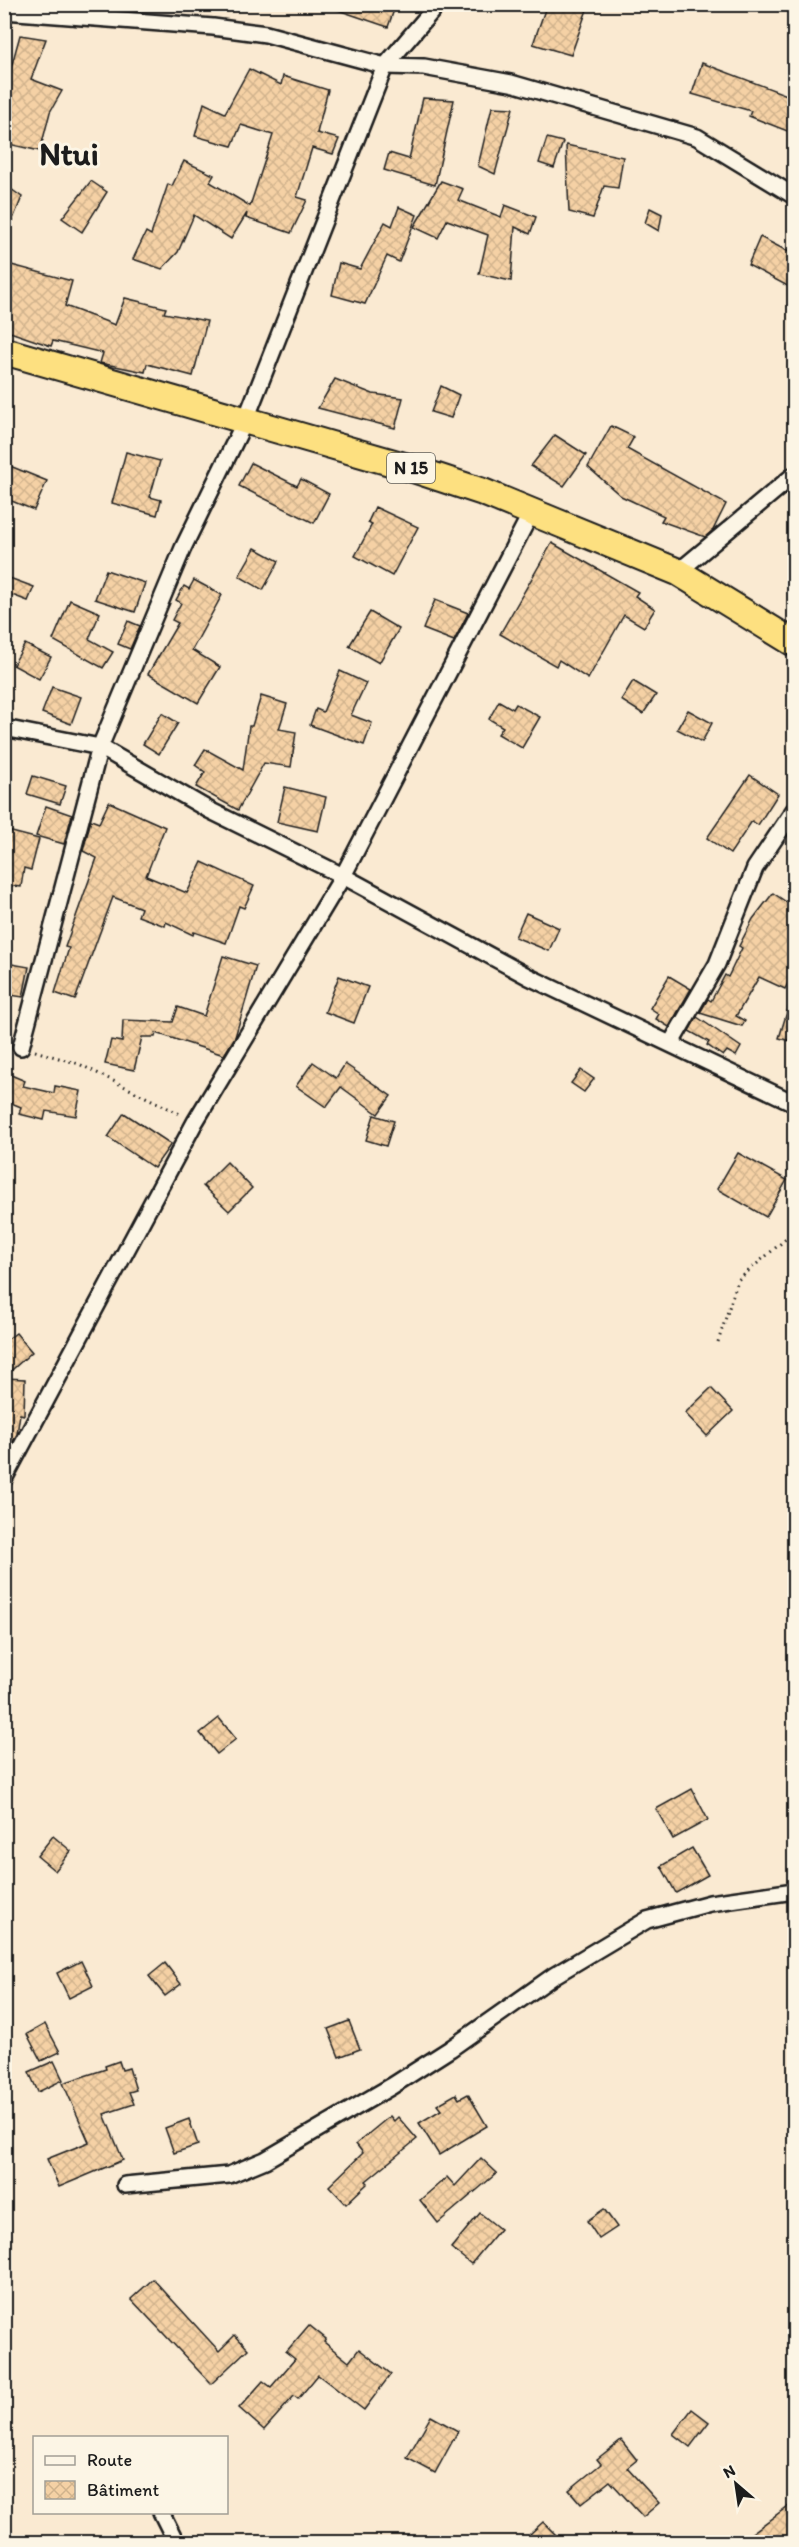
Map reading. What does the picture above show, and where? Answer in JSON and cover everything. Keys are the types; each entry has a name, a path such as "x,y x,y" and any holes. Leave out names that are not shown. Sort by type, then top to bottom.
{"highway":[{"name":"N 15","path":"4,351 246,419 483,492 678,572 795,643"}],"street":[{"path":"21,1047 100,747 174,568 246,419 385,66 438,4"},
{"path":"4,11 245,31 300,41 385,66 424,67 511,83 697,137 795,196"},
{"path":"678,572 795,475"},
{"path":"4,1479 195,1122 343,876 531,513"},
{"path":"4,728 100,747 209,810 343,876 511,968 795,1102"},
{"path":"671,1043 717,964 755,868 795,810"},
{"path":"125,2185 229,2175 265,2160 392,2086 450,2049 555,1974 647,1920 710,1903 795,1891"},
{"path":"162,2514 176,2542"}],"path":[{"path":"21,1047 79,1064 134,1089 195,1122"},
{"path":"718,1342 738,1280 795,1232"}],"building":[{"path":"329,4 396,4 388,27 329,7"},
{"path":"547,4 589,4 571,55 533,44"},
{"path":"20,35 46,39 31,79 62,91 50,112 40,151 4,143 4,73 9,75"},
{"path":"702,63 795,98 795,134 749,116 751,111 692,94"},
{"path":"249,69 281,85 283,76 328,90 317,133 339,139 333,154 312,148 297,197 307,200 291,233 246,218 247,213 231,239 194,215 178,252 162,269 133,259 146,232 151,235 168,184 172,186 184,161 214,175 210,182 250,206 273,135 241,125 232,146 195,136 204,103 225,113"},
{"path":"423,98 454,100 435,185 384,170 389,153 409,159"},
{"path":"492,107 513,108 495,174 478,166"},
{"path":"547,138 563,142 554,168 539,163"},
{"path":"566,145 623,157 618,188 604,186 593,218 569,212"},
{"path":"91,181 107,192 82,232 62,218"},
{"path":"441,181 463,189 458,200 501,217 505,205 536,217 530,234 515,227 511,281 479,274 488,235 447,220 438,238 414,227"},
{"path":"4,184 22,197 5,239 4,239"},
{"path":"399,207 417,215 399,262 387,256 365,304 332,295 339,263 360,269 385,222 392,226"},
{"path":"650,208 662,214 659,231 645,223"},
{"path":"760,237 795,255 795,290 748,265"},
{"path":"4,263 72,281 65,306 115,325 125,298 166,308 164,313 207,321 193,376 147,364 145,372 100,363 103,353 53,341 51,346 4,330"},
{"path":"335,379 373,394 403,398 395,428 318,408"},
{"path":"441,386 459,395 451,418 431,412"},
{"path":"611,426 634,437 627,449 726,504 713,530 705,537 661,521 664,516 621,496 588,467"},
{"path":"555,435 586,455 564,486 531,466"},
{"path":"126,452 160,461 150,497 161,500 157,515 112,503"},
{"path":"251,463 297,486 301,479 329,494 314,523 239,486"},
{"path":"10,466 47,481 34,510 4,498 4,480"},
{"path":"375,507 418,527 392,576 355,556 372,524 368,522"},
{"path":"552,543 638,592 635,596 655,609 644,627 624,615 588,679 559,660 556,666 500,634"},
{"path":"255,548 279,561 263,590 239,576"},
{"path":"106,570 145,583 135,612 95,599"},
{"path":"4,576 34,587 28,601 4,592"},
{"path":"194,580 222,595 192,650 220,667 198,703 148,674 178,623 172,620 181,603 176,600 184,586 189,589"},
{"path":"70,600 100,613 89,639 113,652 103,668 53,640"},
{"path":"435,600 468,613 454,641 423,629"},
{"path":"370,612 399,629 379,663 349,646"},
{"path":"128,621 140,626 130,649 118,644"},
{"path":"25,644 51,657 39,679 13,665"},
{"path":"340,671 366,683 351,715 372,723 364,745 310,725 316,709 323,712"},
{"path":"633,681 656,695 643,714 621,700"},
{"path":"52,687 81,697 71,724 42,713"},
{"path":"261,696 287,704 279,729 296,732 291,767 264,763 238,810 196,787 205,772 195,765 205,749 243,770 249,726 252,726"},
{"path":"499,701 513,709 516,704 540,717 522,748 498,734 503,727 489,719"},
{"path":"688,710 712,723 702,742 677,729"},
{"path":"162,713 178,723 159,754 143,744"},
{"path":"750,775 778,794 758,825 752,821 730,854 707,838"},
{"path":"33,776 66,786 60,804 27,794"},
{"path":"285,787 326,797 318,831 277,822"},
{"path":"109,802 165,827 146,876 187,893 202,862 254,886 244,908 239,906 226,943 194,932 193,935 166,922 165,926 138,916 141,908 113,897 75,1000 55,993 69,948 65,947 97,858 83,851 91,820 99,823"},
{"path":"46,806 72,815 64,844 36,836"},
{"path":"8,831 39,839 31,870 24,868 21,887 4,885 4,844"},
{"path":"773,893 795,908 795,969 785,989 759,977 736,1016 745,1021 742,1026 700,1013 708,999 711,1001 725,975 728,977 742,948 739,946 753,919"},
{"path":"526,913 559,928 549,951 515,937"},
{"path":"223,956 256,966 235,1037 224,1055 156,1033 155,1037 142,1037 134,1070 105,1064 111,1040 122,1042 123,1020 173,1022 178,1007 204,1016"},
{"path":"6,963 29,967 23,997 4,994"},
{"path":"339,976 368,987 354,1023 325,1012"},
{"path":"669,976 691,989 669,1027 656,1019 659,1014 650,1008"},
{"path":"791,999 795,1000 795,1042 779,1038"},
{"path":"697,1017 741,1047 736,1056 727,1051 723,1056 707,1045 709,1042 689,1031"},
{"path":"313,1062 336,1078 345,1064 391,1096 378,1114 341,1087 326,1107 296,1086"},
{"path":"581,1070 594,1079 584,1092 571,1083"},
{"path":"4,1072 25,1081 23,1086 54,1093 55,1086 81,1091 76,1116 46,1111 44,1120 19,1114 21,1107 4,1100"},
{"path":"124,1113 171,1144 154,1168 108,1137"},
{"path":"374,1115 394,1121 386,1146 366,1140"},
{"path":"738,1153 787,1180 766,1217 717,1189"},
{"path":"227,1162 252,1188 229,1211 203,1186"},
{"path":"16,1333 32,1352 5,1376 4,1342"},
{"path":"5,1378 25,1379 24,1415 20,1414 17,1434 4,1457"},
{"path":"711,1388 733,1411 707,1436 685,1413"},
{"path":"219,1718 236,1739 217,1754 200,1733"},
{"path":"692,1789 708,1820 673,1839 656,1809"},
{"path":"53,1836 71,1851 55,1871 37,1856"},
{"path":"692,1848 708,1875 676,1893 661,1866"},
{"path":"81,1961 93,1986 69,1998 57,1973"},
{"path":"165,1963 181,1984 165,1996 149,1976"},
{"path":"349,2021 360,2049 339,2057 328,2029"},
{"path":"45,2024 60,2052 41,2061 27,2034"},
{"path":"54,2061 63,2080 38,2092 29,2072"},
{"path":"119,2061 122,2070 129,2068 136,2090 129,2092 134,2104 104,2114 123,2160 59,2187 47,2159 89,2142 63,2083 106,2069 105,2066"},
{"path":"456,2094 459,2099 468,2094 487,2126 439,2155 419,2123 441,2110 437,2105"},
{"path":"390,2116 394,2121 398,2117 417,2139 366,2181 368,2183 346,2204 329,2186 363,2153 356,2144"},
{"path":"189,2119 198,2145 174,2153 165,2128"},
{"path":"481,2158 497,2173 438,2223 420,2200 447,2177 455,2186"},
{"path":"604,2209 617,2227 599,2239 587,2221"},
{"path":"480,2213 500,2229 471,2264 451,2248"},
{"path":"153,2279 219,2351 235,2335 248,2349 211,2384 131,2299"},
{"path":"309,2325 326,2339 324,2342 349,2362 359,2349 391,2374 364,2410 318,2375 298,2399 294,2396 264,2430 239,2408 263,2381 271,2387 295,2359 286,2352"},
{"path":"692,2409 709,2422 690,2447 673,2434"},
{"path":"431,2416 458,2431 435,2473 407,2458"},
{"path":"621,2440 637,2460 627,2468 659,2503 643,2517 610,2481 581,2504 569,2490 601,2464 597,2459"},
{"path":"795,2501 795,2535 784,2542 759,2542 752,2533"},
{"path":"543,2522 563,2542 538,2542 530,2534"}],"district":[{"name":"Ntui","path":"69,154"}]}
